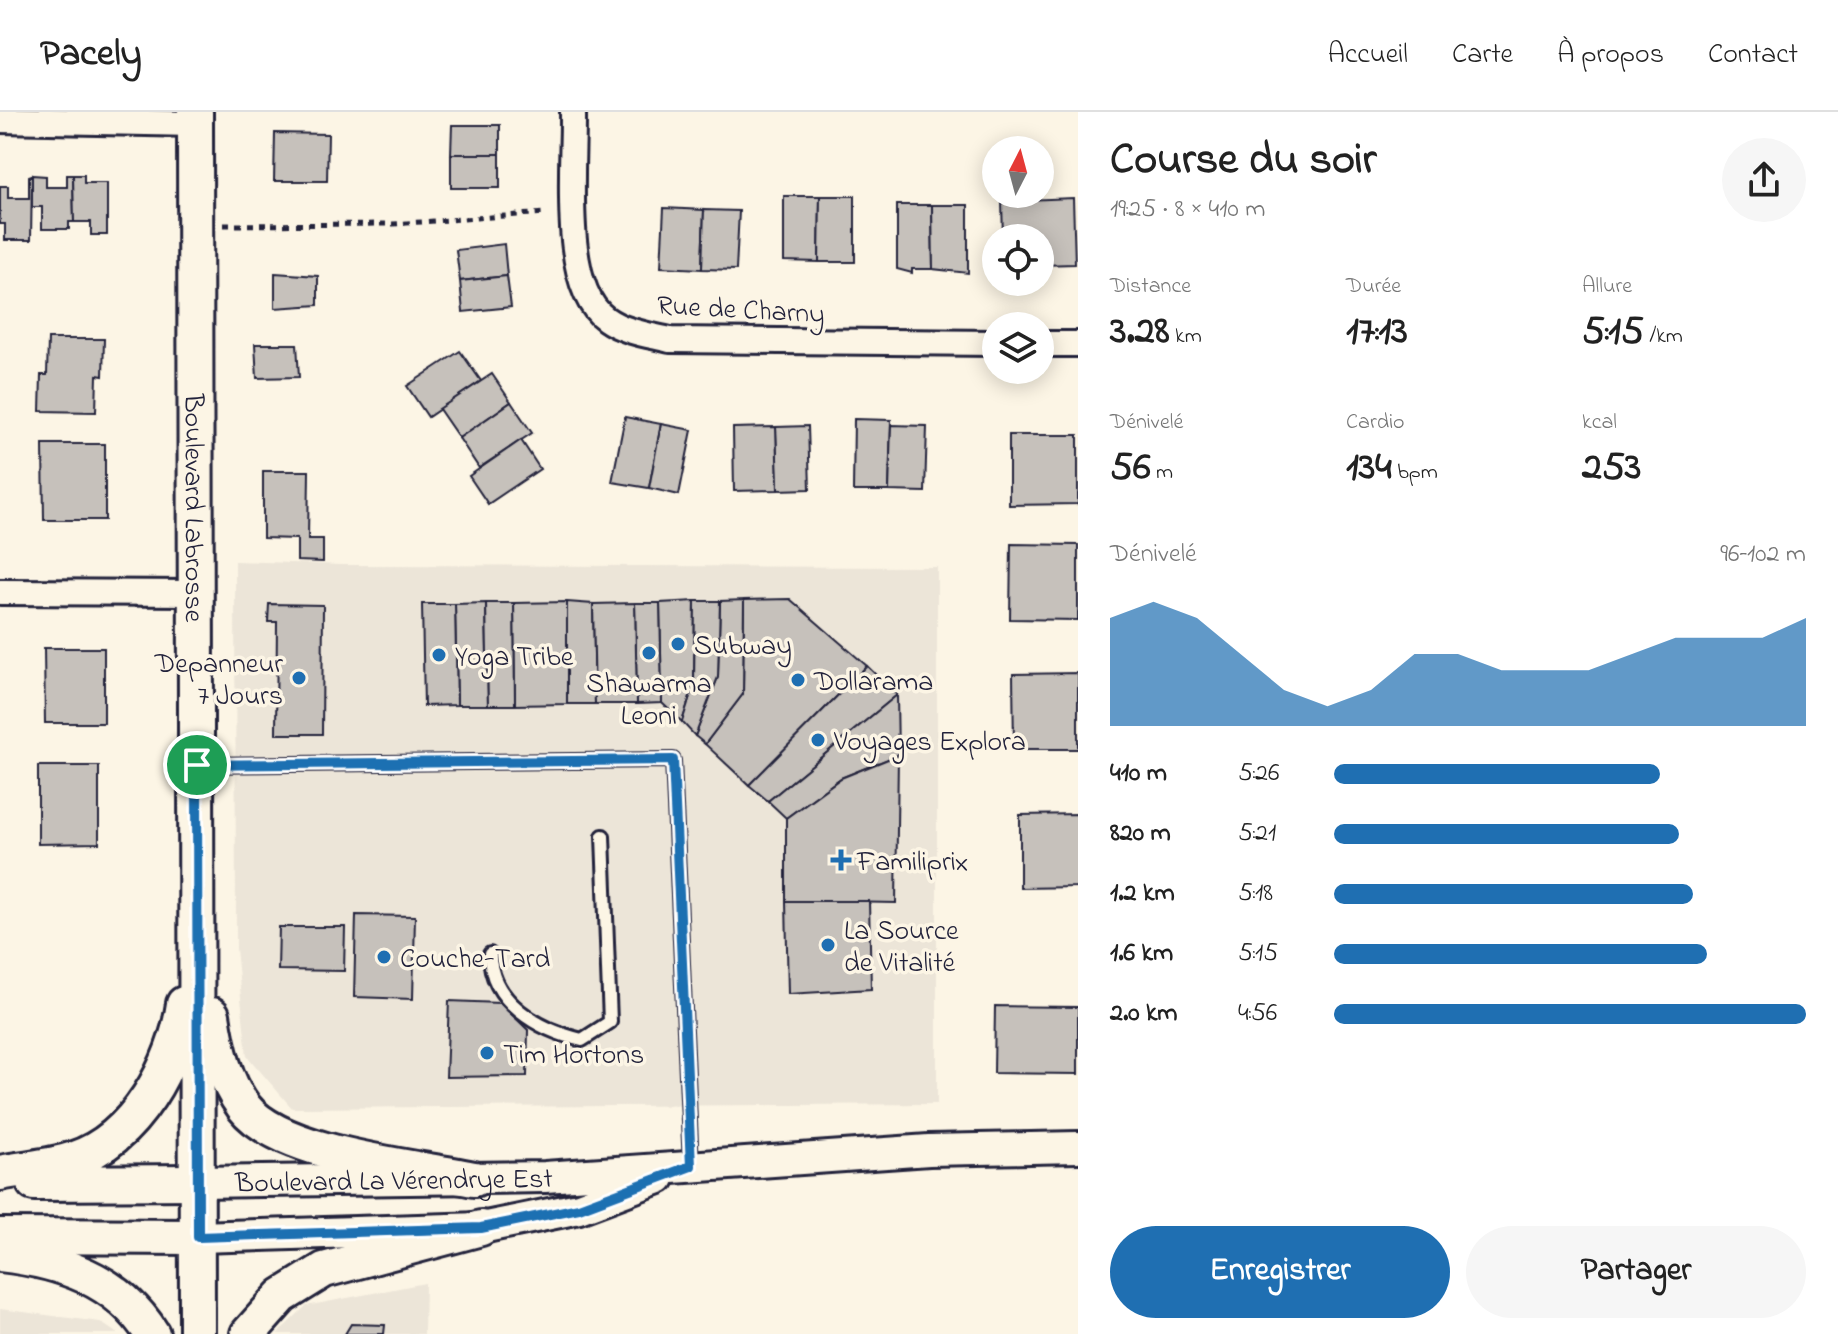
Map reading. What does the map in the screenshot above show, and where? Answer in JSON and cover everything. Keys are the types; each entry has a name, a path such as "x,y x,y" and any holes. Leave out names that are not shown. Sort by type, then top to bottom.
{"main road":[{"name":"Boulevard Labrosse","path":"195,118 197,1334"},
{"path":"0,1173 73,1160 103,1145 129,1120 165,1067 180,1030 196,908"},
{"path":"196,908 218,1052 246,1109 286,1139 474,1179"},
{"name":"Boulevard La Vérendrye Est","path":"0,1183 198,1182"},
{"path":"248,1334 274,1302 294,1285 324,1270 481,1228"},
{"name":"Boulevard La Vérendrye Est","path":"0,1236 198,1237"},
{"path":"0,1254 43,1259 105,1285 125,1300 152,1334"}],"street":[{"name":"Rue de Charny","path":"573,112 577,266 584,292 605,319 633,331 670,340 982,343"},
{"path":"0,120 195,118"},
{"path":"1054,344 1078,344"},
{"path":"0,592 197,593"},
{"name":"Boulevard La Vérendrye Est","path":"198,1182 474,1179 929,1150 1078,1147"},
{"name":"Boulevard La Vérendrye Est","path":"198,1237 481,1228 579,1208 691,1166"}],"lane":[{"path":"197,765 673,760 691,1166"},
{"path":"490,954 490,974 508,1002 552,1033 582,1040 610,1022 603,836"}],"path":[{"path":"195,225 393,224 575,211"}],"shaded area":[{"path":"235,561 342,565 937,567 937,1104 292,1108 247,1056 236,949"},
{"path":"425,1283 424,1334 277,1334 306,1306"},
{"path":"0,1309 100,1322 118,1334 0,1334"}],"building":[{"path":"452,125 500,125 500,154 451,154"},
{"path":"275,133 328,134 327,181 274,181"},
{"path":"451,154 500,154 500,188 451,188"},
{"path":"32,175 31,240 5,240 5,224 0,224 0,186 8,186 8,198 29,198 29,176"},
{"path":"32,175 46,176 46,187 67,187 67,175 73,175 74,222 69,222 69,229 42,229 42,207 32,207"},
{"path":"73,175 84,175 84,183 107,183 107,235 91,235 91,222 74,222"},
{"path":"784,196 820,196 819,262 784,261"},
{"path":"820,196 855,196 855,262 819,262"},
{"path":"1073,198 1075,264 1054,265 1054,224 1003,224 1002,208 1054,208 1054,199"},
{"path":"897,205 932,205 933,269 912,269 912,273 897,269"},
{"path":"932,205 968,205 968,273 933,269"},
{"path":"664,208 704,210 702,269 661,267"},
{"path":"704,210 739,211 736,270 702,269"},
{"path":"504,244 507,276 460,281 456,250"},
{"path":"275,273 318,276 318,305 275,308"},
{"path":"507,276 511,307 463,312 460,281"},
{"path":"48,339 104,339 103,376 97,375 96,412 40,411 41,375 47,375"},
{"path":"255,344 297,344 299,377 257,378"},
{"path":"460,351 481,381 428,417 407,386"},
{"path":"492,374 511,402 459,438 439,409"},
{"path":"511,402 532,433 479,468 459,438"},
{"path":"625,417 661,424 649,488 612,482"},
{"path":"854,419 891,420 889,491 853,491"},
{"path":"661,424 692,430 679,495 649,488"},
{"path":"891,425 927,426 925,492 889,491"},
{"path":"808,426 810,489 778,490 776,427"},
{"path":"776,427 778,490 734,491 733,428"},
{"path":"1009,435 1078,435 1078,504 1009,505"},
{"path":"521,440 540,469 488,504 469,476"},
{"path":"43,444 105,444 105,520 44,520"},
{"path":"263,471 309,471 308,539 323,539 323,562 297,561 297,539 263,538"},
{"path":"1011,544 1078,545 1078,620 1010,619"},
{"name":"Dollarama","path":"790,599 867,666 749,785 705,744 743,694 744,600"},
{"path":"744,600 743,694 705,744 695,736 718,677 720,601"},
{"name":"Subway","path":"695,601 694,684 682,722 662,703 660,603"},
{"path":"695,601 720,601 718,677 695,736 682,722 694,684"},
{"path":"567,602 567,704 515,705 514,603"},
{"path":"567,602 593,604 595,704 567,704"},
{"path":"486,603 488,705 457,705 455,604"},
{"path":"486,603 514,603 515,705 488,705"},
{"name":"Shawarma Leoni","path":"635,603 660,603 662,703 637,704"},
{"path":"635,603 637,704 595,704 593,604"},
{"name":"Depanneur 7 Jours","path":"269,604 323,605 322,734 276,734 277,622 268,622"},
{"name":"Yoga Tribe","path":"422,604 455,604 457,705 424,706"},
{"path":"44,648 104,648 104,723 45,723"},
{"name":"Voyages Explora","path":"867,666 897,695 768,801 749,785"},
{"path":"1078,673 1078,749 1014,749 1013,674"},
{"path":"897,695 898,755 841,778 786,818 768,801"},
{"name":"Familiprix","path":"898,755 896,903 786,901 786,818 841,778"},
{"path":"38,766 99,766 99,843 38,844"},
{"path":"1078,814 1078,887 1020,888 1020,815"},
{"name":"La Source de Vitalité","path":"786,901 869,901 871,989 788,994"},
{"name":"Couche-Tard","path":"356,915 415,916 413,999 354,997"},
{"path":"279,927 345,927 344,971 278,970"},
{"name":"Tim Hortons","path":"449,1001 500,1003 528,1030 527,1076 446,1077"},
{"path":"995,1006 1078,1007 1078,1074 994,1073"},
{"path":"351,1324 385,1325 384,1334 345,1334"}],"place":[{"name":"Subway","path":"678,644"},
{"name":"Shawarma Leoni","path":"649,653"},
{"name":"Yoga Tribe","path":"439,655"},
{"name":"Depanneur 7 Jours","path":"299,678"},
{"name":"Dollarama","path":"798,680"},
{"name":"Voyages Explora","path":"818,740"},
{"name":"Familiprix","path":"841,860"},
{"name":"La Source de Vitalité","path":"828,945"},
{"name":"Couche-Tard","path":"384,957"},
{"name":"Tim Hortons","path":"487,1053"}],"route":[{"path":"673,760 691,1166 579,1208 481,1228 198,1237 197,765 673,760"}]}
